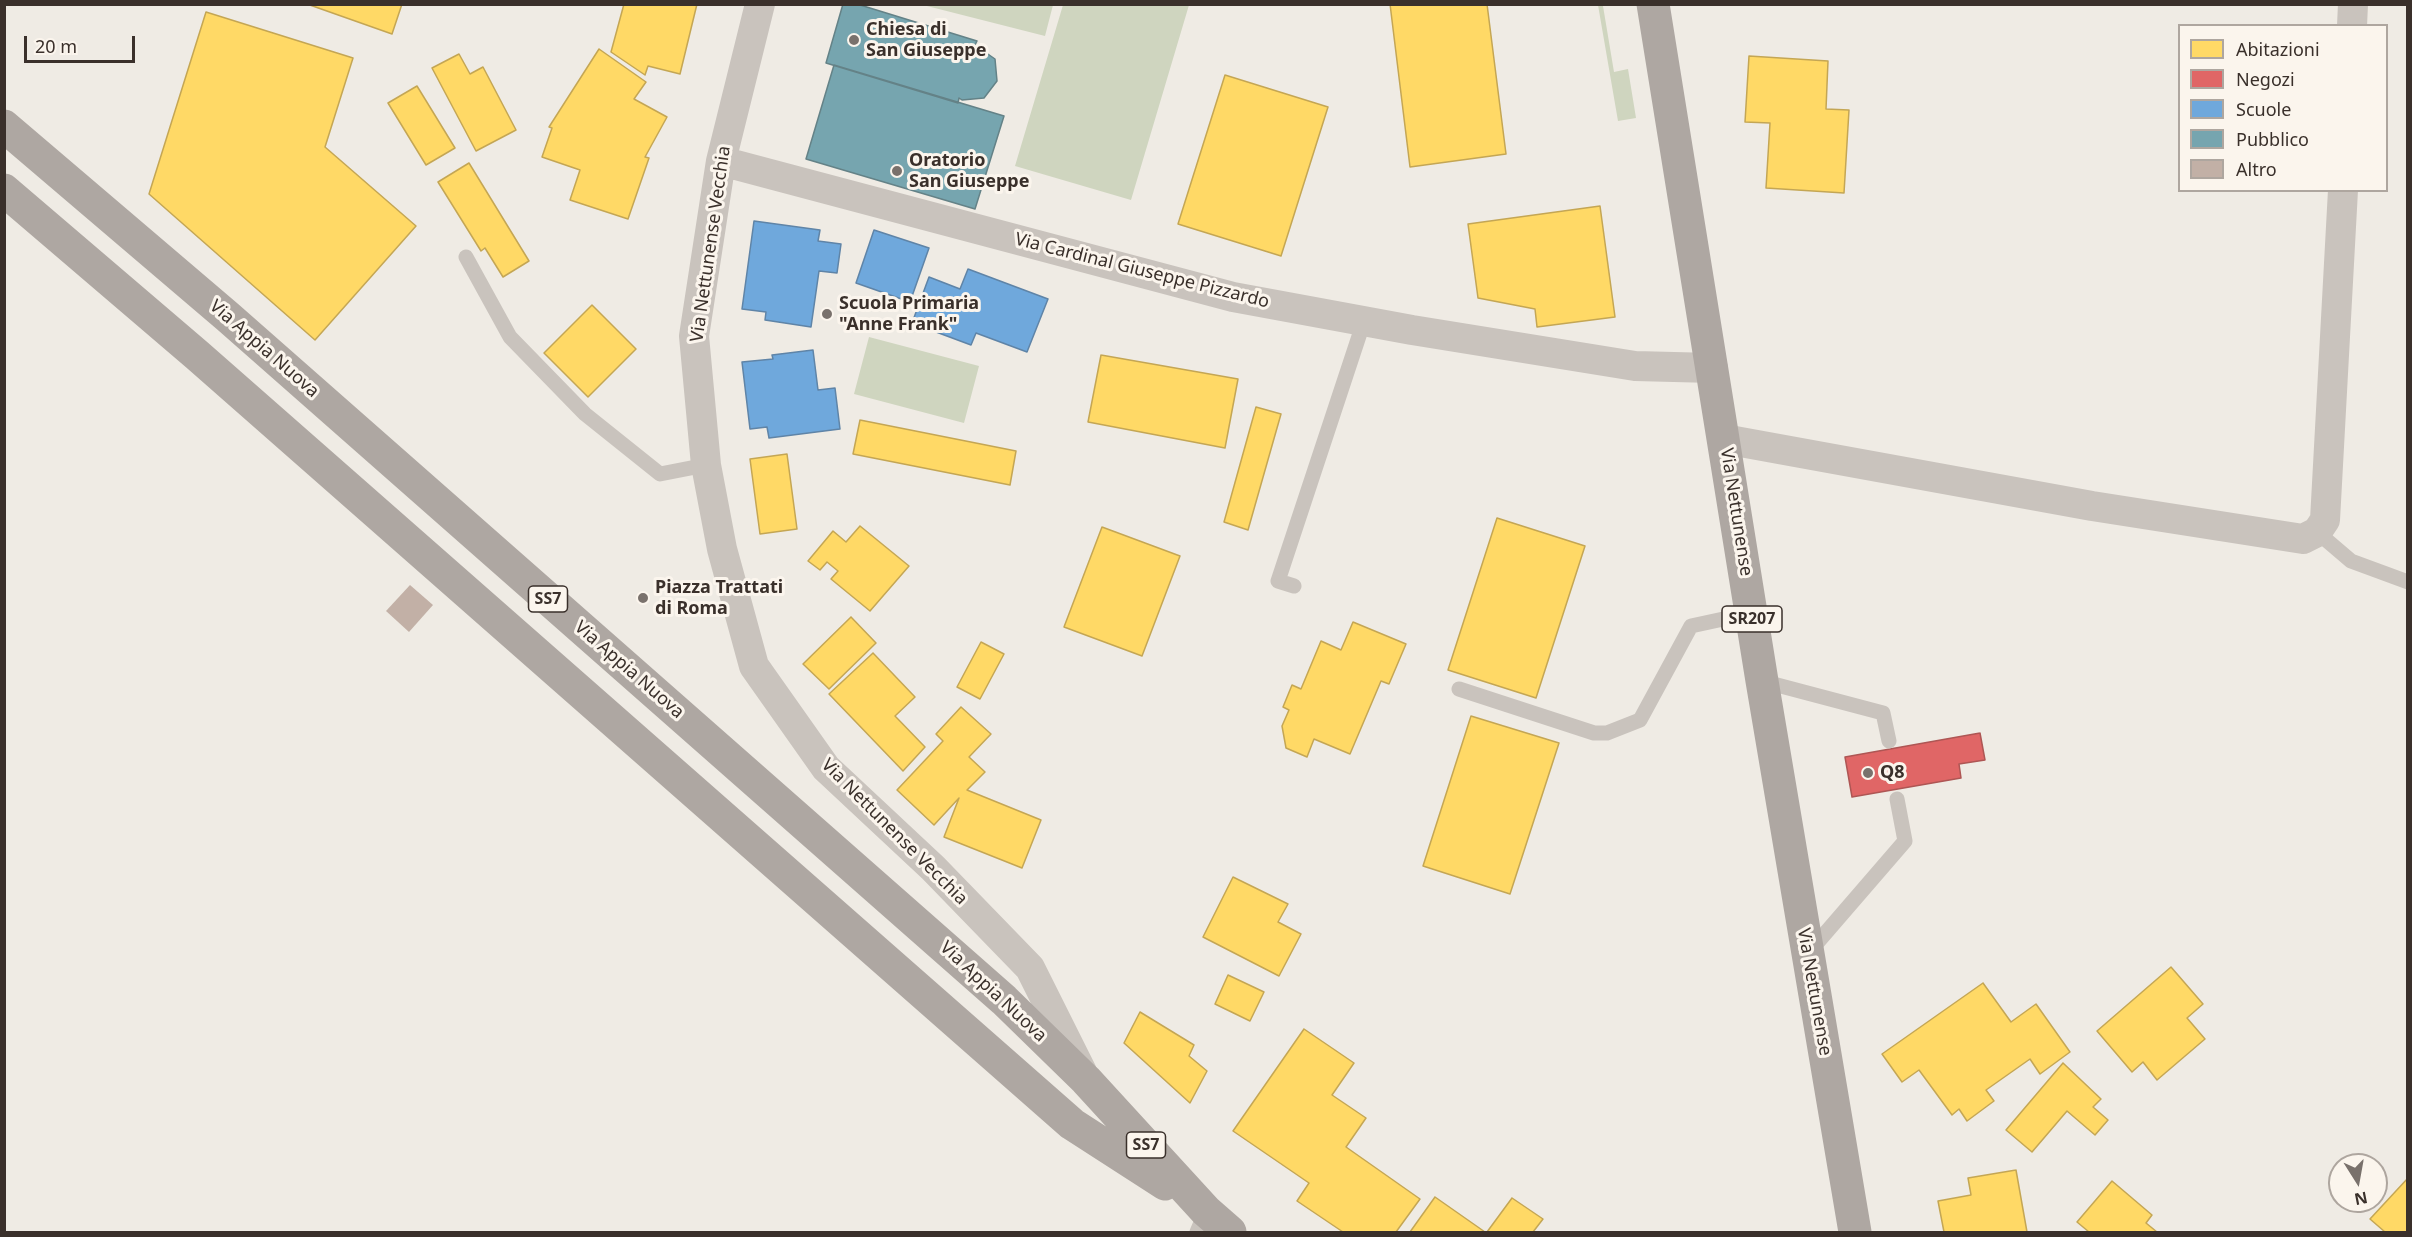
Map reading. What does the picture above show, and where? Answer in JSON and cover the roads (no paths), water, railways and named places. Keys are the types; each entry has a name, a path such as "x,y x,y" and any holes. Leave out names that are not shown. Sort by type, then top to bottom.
{"main road":[{"name":"Via Nettunense","path":"1653,4 1762,681 1855,1233"},
{"name":"Via Appia Nuova","path":"4,126 228,317 1004,1000 1086,1080 1202,1222"},
{"name":"Via Appia Nuova","path":"4,190 206,362 1072,1124 1202,1222 1230,1233"}],"street":[{"name":"Via Nettunense Vecchia","path":"760,4 721,161 694,336 706,465 722,549 754,666 826,768 933,868 1030,968 1086,1080"},
{"path":"2352,24 2353,4"},
{"name":"Via Cardinal Giuseppe Pizzardo","path":"721,161 1233,297 1635,366 1713,368"},
{"path":"1725,440 2092,506 2303,539 2317,532 2325,520 2343,192"}],"lane":[{"path":"466,257 510,337 585,414 660,474 706,465"},
{"path":"1294,586 1278,581 1364,321"},
{"path":"2317,532 2351,561 2408,582"},
{"path":"1459,689 1594,733 1607,733 1640,720 1691,626 1751,613"},
{"path":"1762,681 1883,713 1889,741"},
{"path":"1808,954 1905,841 1898,799"}],"place":[{"name":"Chiesa di San Giuseppe","path":"854,40"},
{"name":"Oratorio San Giuseppe","path":"897,171"},
{"name":"Scuola Primaria \"Anne Frank\"","path":"827,314"},
{"name":"Piazza Trattati di Roma","path":"643,598"},
{"name":"Q8","path":"1868,773"}]}
